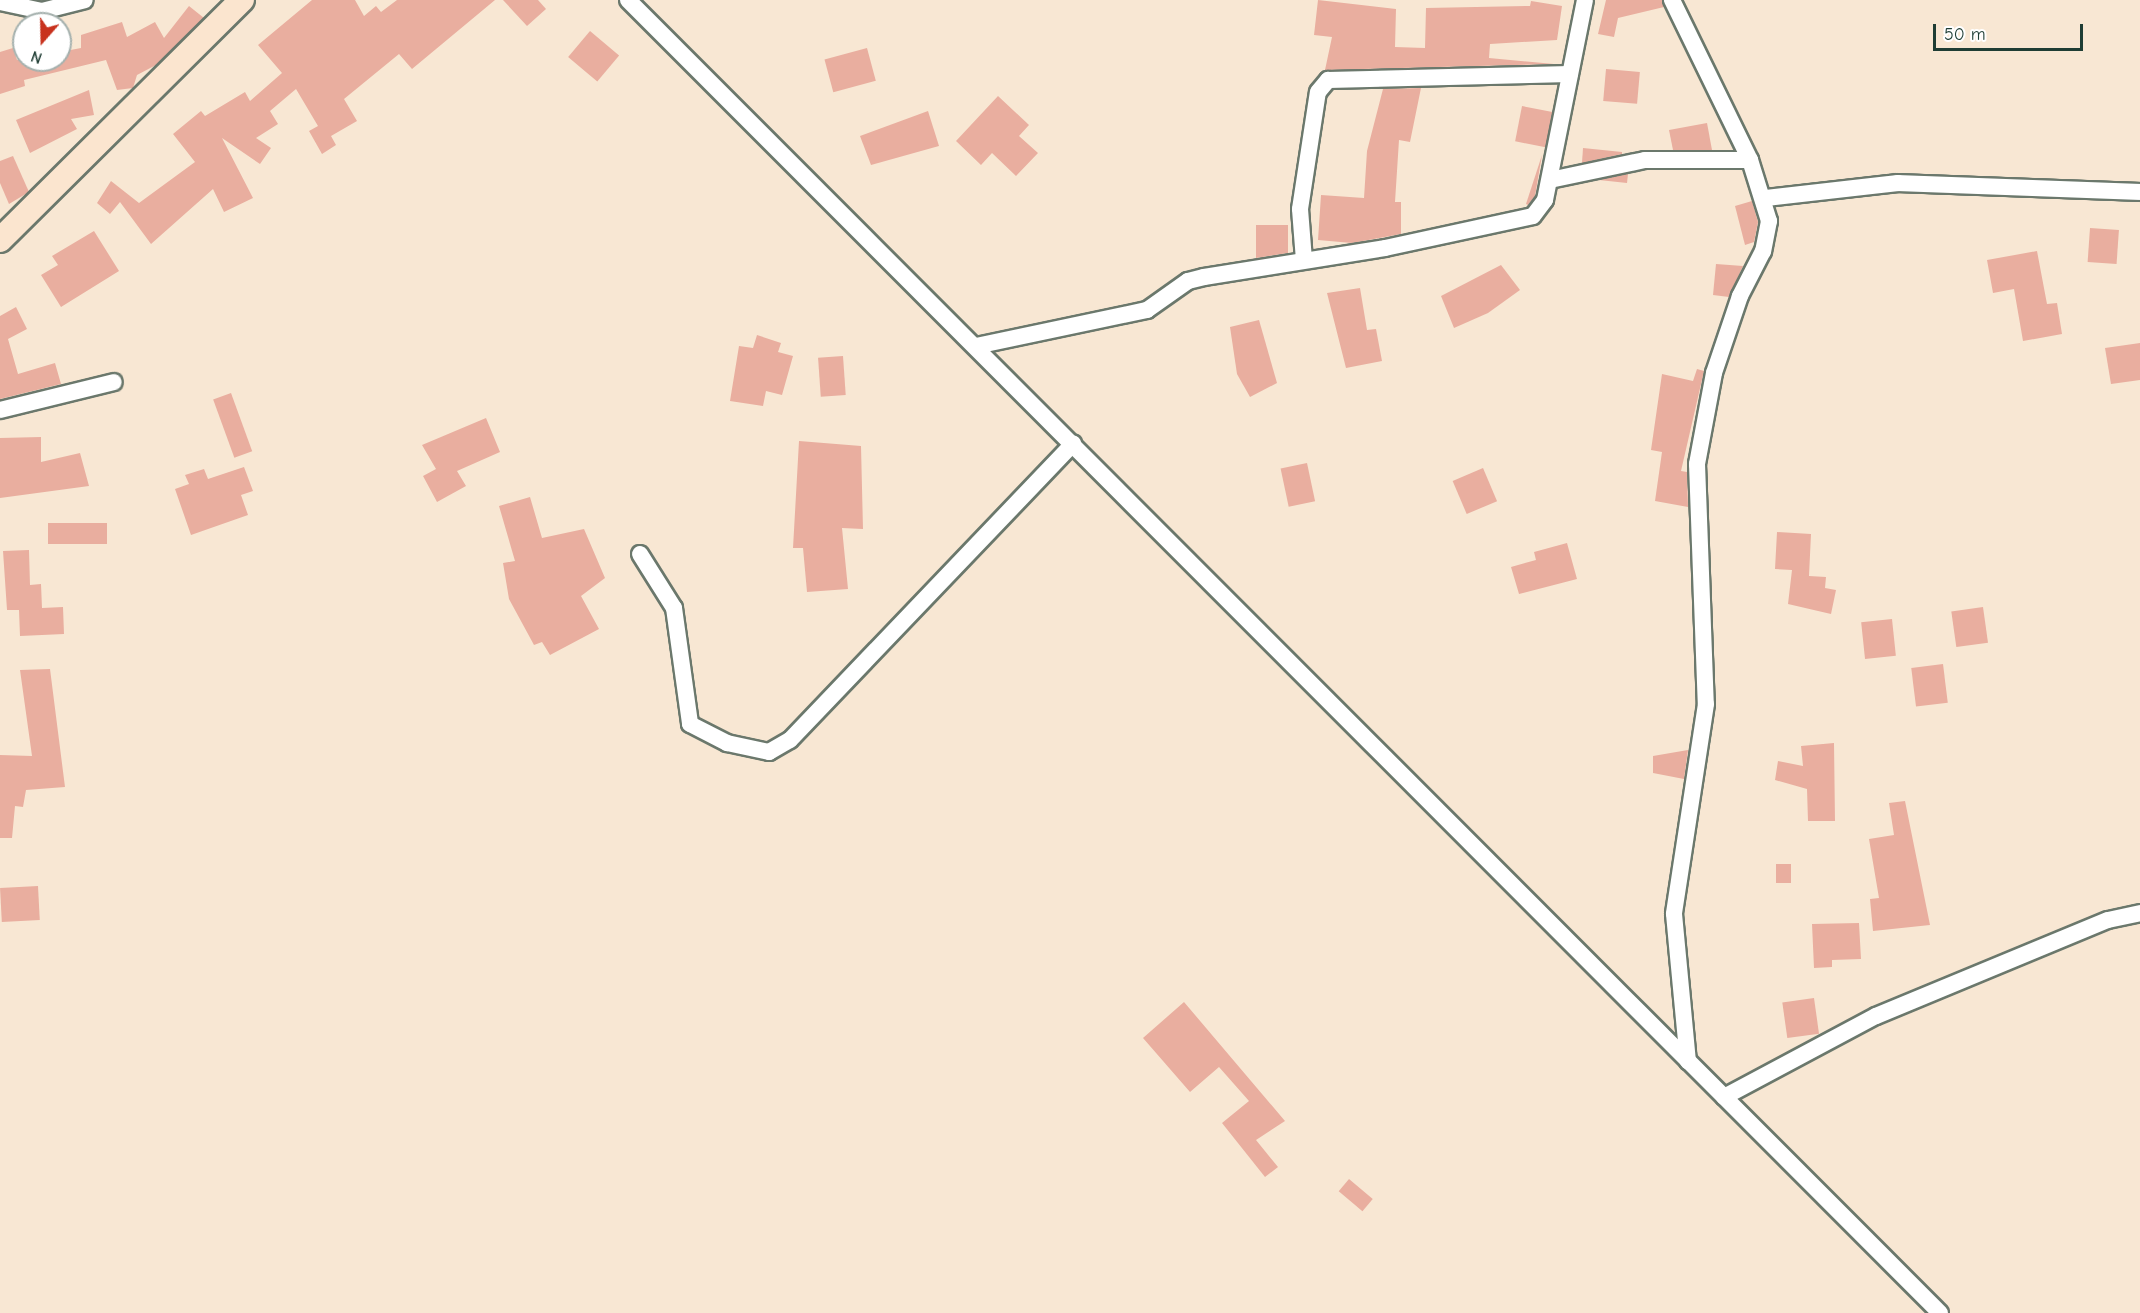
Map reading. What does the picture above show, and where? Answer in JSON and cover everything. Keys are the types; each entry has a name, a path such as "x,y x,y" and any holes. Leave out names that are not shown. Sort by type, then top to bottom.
{"main road":[{"path":"0,240 236,2"}],"street":[{"path":"0,2 42,11 85,0"},
{"path":"628,0 1940,1313"},
{"path":"976,346 1147,310 1188,281 1533,216 1542,208 1550,180 1584,0"},
{"path":"1672,0 1750,160 1766,198 1769,221 1763,251 1724,341 1697,464 1706,704 1674,914 1688,1061"},
{"path":"1304,260 1300,209 1318,92 1329,80 1570,74"},
{"path":"1550,180 1645,160 1750,160"},
{"path":"1766,198 1898,183 2140,192"},
{"path":"0,410 114,382"},
{"path":"640,554 674,608 690,724 727,743 769,752 790,740 1073,444"},
{"path":"1724,1097 1876,1016 2108,920 2140,913"}],"building":[{"path":"312,0 355,0 364,16 376,6 381,12 397,0 495,0 412,69 399,54 344,99 357,121 331,136 336,145 322,154 309,131 318,126 296,89 270,111 278,124 256,138 271,148 260,164 222,138 253,198 224,212 213,189 151,244 120,202 110,214 97,203 111,181 139,203 195,162 173,134 201,111 205,116 245,92 250,101 282,73 258,45"},
{"path":"503,0 538,0 546,9 527,26"},
{"path":"1318,0 1396,9 1395,47 1425,48 1426,8 1530,6 1531,1 1562,6 1557,40 1490,44 1489,58 1554,64 1325,70 1332,37 1314,35"},
{"path":"1606,0 1662,0 1664,7 1618,18 1614,37 1598,34"},
{"path":"189,6 204,18 156,65 137,75 133,88 117,90 106,60 72,68 72,50 81,48 81,35 122,22 127,37 155,22 164,38"},
{"path":"590,31 619,55 597,81 568,57"},
{"path":"12,48 12,72 57,72 24,80 25,86 0,94 0,52"},
{"path":"867,48 876,81 833,92 824,59"},
{"path":"1606,69 1640,72 1637,104 1603,101"},
{"path":"1421,88 1410,142 1399,140 1395,202 1401,202 1401,234 1352,243 1318,240 1321,195 1364,198 1367,151 1383,89"},
{"path":"89,90 94,115 71,119 77,129 30,153 16,120"},
{"path":"998,96 1029,125 1019,136 1038,153 1016,176 992,153 981,165 956,141"},
{"path":"1522,106 1552,112 1546,147 1515,141"},
{"path":"928,111 939,146 871,165 860,136"},
{"path":"1707,123 1712,150 1673,150 1669,130"},
{"path":"1583,148 1622,152 1622,154 1582,163"},
{"path":"1542,155 1535,196 1528,205 1526,204"},
{"path":"13,156 29,192 9,204 0,183 0,161"},
{"path":"1628,174 1627,183 1599,180"},
{"path":"1752,201 1758,222 1754,242 1745,245 1735,206"},
{"path":"1256,225 1288,225 1288,253 1256,258"},
{"path":"2090,228 2119,230 2117,264 2088,262"},
{"path":"94,231 119,271 61,307 41,275 58,265 52,256"},
{"path":"2037,251 2047,304 2057,303 2062,334 2023,341 2014,289 1993,293 1987,260"},
{"path":"1716,264 1743,266 1729,297 1713,295"},
{"path":"1501,265 1520,290 1488,313 1454,328 1441,296"},
{"path":"1360,288 1367,330 1376,329 1382,361 1346,368 1327,293"},
{"path":"16,307 27,329 8,339 18,374 55,363 61,384 0,399 0,316"},
{"path":"1259,320 1277,383 1250,397 1237,374 1230,327"},
{"path":"757,335 781,343 778,352 793,356 782,395 766,391 763,406 730,401 739,346 753,348"},
{"path":"2140,343 2140,380 2111,384 2105,348"},
{"path":"843,356 846,395 821,397 818,358"},
{"path":"1697,369 1704,371 1681,471 1687,472 1688,507 1655,501 1662,452 1651,450 1662,374 1693,381"},
{"path":"231,393 252,451 234,458 213,399"},
{"path":"486,418 500,452 457,471 466,486 437,502 423,476 436,469 422,445"},
{"path":"41,437 41,462 80,453 89,486 0,498 0,438"},
{"path":"799,441 861,446 863,529 842,528 848,589 807,592 803,548 793,548"},
{"path":"1307,463 1315,501 1289,507 1281,469"},
{"path":"244,467 253,491 241,495 248,515 191,535 175,489 189,484 185,475 204,469 208,479"},
{"path":"1483,468 1497,501 1467,514 1453,481"},
{"path":"530,497 542,538 584,529 605,578 581,596 599,629 550,655 542,642 534,645 509,599 503,563 515,561 499,506"},
{"path":"48,523 107,523 107,544 48,544"},
{"path":"1777,532 1811,534 1809,576 1826,577 1825,588 1836,590 1831,614 1788,604 1792,570 1775,569"},
{"path":"1567,543 1577,579 1519,594 1511,567 1536,560 1534,552"},
{"path":"29,550 30,585 41,584 42,608 63,607 64,634 20,636 19,610 7,610 3,551"},
{"path":"1983,607 1988,643 1956,647 1951,611"},
{"path":"1892,619 1896,656 1865,659 1861,622"},
{"path":"1943,664 1948,703 1916,707 1911,668"},
{"path":"50,669 65,787 26,790 23,807 15,806 12,838 0,838 0,755 32,756 20,670"},
{"path":"1834,743 1835,821 1808,821 1807,789 1775,780 1778,761 1803,766 1801,746"},
{"path":"1688,750 1684,779 1653,773 1653,756"},
{"path":"1905,801 1930,925 1873,931 1870,899 1879,898 1869,839 1894,835 1889,803"},
{"path":"1776,864 1791,864 1791,883 1776,883"},
{"path":"38,886 40,920 2,922 0,888"},
{"path":"1859,923 1861,959 1832,960 1832,967 1814,968 1812,924"},
{"path":"1814,998 1819,1034 1787,1038 1782,1002"},
{"path":"1184,1002 1285,1121 1256,1140 1278,1167 1265,1177 1222,1123 1249,1101 1219,1067 1190,1092 1143,1038"},
{"path":"1349,1179 1373,1199 1362,1211 1339,1191"}]}
